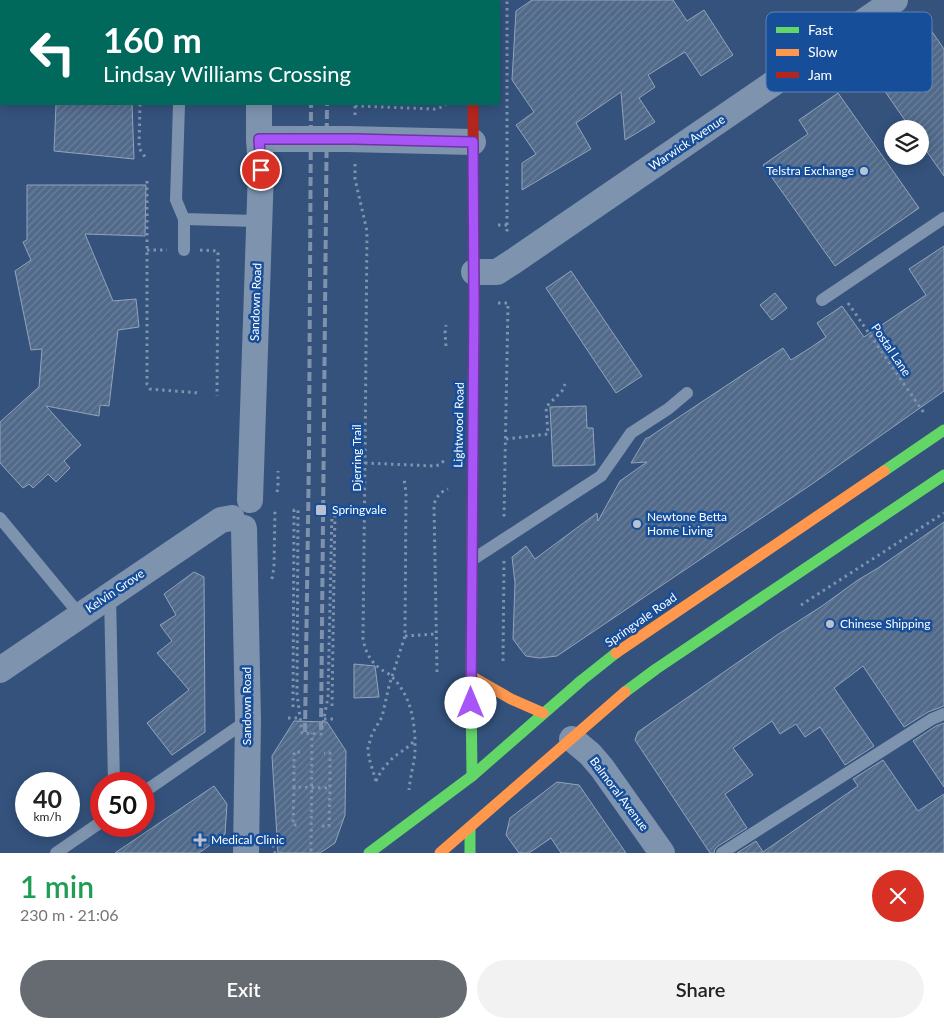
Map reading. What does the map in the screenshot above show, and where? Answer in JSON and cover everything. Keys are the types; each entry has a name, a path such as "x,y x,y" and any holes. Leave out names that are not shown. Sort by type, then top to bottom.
{"main road":[{"name":"Lightwood Road","path":"471,793 474,303 473,105"},
{"name":"Springvale Road","path":"369,853 472,776 590,673 620,650 944,430"},
{"path":"440,853 622,694 656,669 944,475"},
{"path":"471,676 511,699 544,713"},
{"path":"470,853 471,811"}],"street":[{"name":"Warwick Avenue","path":"878,12 896,0"},
{"name":"Warwick Avenue","path":"474,272 497,272 766,89"},
{"name":"Sandown Road","path":"246,853 248,720 242,515 261,170 259,105"},
{"path":"259,139 473,142"},
{"name":"Kelvin Grove","path":"0,670 221,520 242,515"},
{"name":"Balmoral Avenue","path":"572,739 590,754 602,768 662,853"}],"lane":[{"path":"179,105 176,200 184,219 184,250"},
{"path":"822,300 944,218"},
{"path":"184,219 258,221"},
{"path":"472,560 601,476 631,433 668,409 687,393"},
{"path":"0,518 80,615"},
{"path":"110,595 114,772"},
{"path":"722,853 932,719 944,714"},
{"path":"155,784 248,720"},
{"path":"56,853 90,830"}],"path":[{"path":"506,225 508,0"},
{"path":"140,105 139,148 145,157"},
{"path":"355,105 435,109 445,105"},
{"name":"Djerring Trail","path":"355,105 351,139 355,179 367,231 363,638 364,648 370,660 378,668 393,677 408,700 411,709 414,724 415,754 410,780 408,825"},
{"path":"147,181 147,384 150,389 199,393"},
{"path":"147,250 218,250 217,396"},
{"name":"Postal Lane","path":"838,288 924,414"},
{"path":"474,303 508,303 504,539 503,662 505,667"},
{"path":"446,351 445,333 447,323"},
{"path":"506,439 548,434 546,407 562,391 565,384"},
{"path":"366,464 434,466 443,463 448,456 448,464"},
{"path":"404,479 406,492 405,636 389,686 382,717 372,734 368,748 376,781 386,764 408,748 414,740"},
{"path":"437,672 434,505 435,499 439,494 449,488"},
{"path":"293,707 294,510 298,510 297,694 302,733 321,734 328,698 332,510 335,510 332,708"},
{"path":"405,636 436,634"},
{"path":"288,718 300,718"},
{"path":"324,719 337,719"},
{"path":"311,851 312,733"},
{"path":"300,752 294,752 293,825 300,825"},
{"path":"322,826 329,826 330,753 324,752"},
{"path":"294,787 330,788"}],"building":[{"path":"532,0 673,0 687,21 704,10 733,55 701,76 685,52 648,75 655,87 639,98 655,122 625,140 621,92 576,123 591,149 522,190 522,163 536,154 516,125 534,112 512,80 516,11"},
{"path":"932,32 944,49 944,176 929,155 929,120 905,120 885,92 932,92"},
{"path":"838,93 884,158 884,165 889,165 919,208 835,266 763,165 808,134 799,120"},
{"path":"56,105 132,105 134,159 54,151"},
{"path":"27,185 146,185 145,236 85,234 113,301 136,299 139,327 118,330 109,406 100,405 99,416 46,406 81,445 64,461 70,468 56,482 48,474 33,488 29,484 23,488 0,463 0,422 39,387 42,349 31,350 15,271 31,260 23,242 27,240"},
{"path":"944,246 944,391 812,484 557,656 539,658 526,656 513,639 515,583 512,557 526,546 535,559 597,513 598,521 620,481 647,462 631,463 646,438 783,348 791,360 810,348 826,337 817,323 842,306 864,337 926,295 909,269"},
{"path":"571,271 642,376 616,393 546,288"},
{"path":"775,293 787,308 772,320 760,305"},
{"path":"586,406 587,428 593,428 595,465 553,466 550,407"},
{"path":"944,522 944,706 928,712 904,727 863,666 834,688 874,746 845,765 820,727 805,737 796,724 780,734 772,721 733,748 753,775 725,794 747,828 718,846 714,853 710,853 635,740 638,732"},
{"path":"194,572 204,577 205,732 172,755 147,723 189,690 157,653 172,641 160,625 176,615 164,594"},
{"path":"354,664 375,666 379,697 354,698"},
{"path":"294,721 327,722 346,751 345,815 335,843 320,853 278,853 272,756"},
{"path":"944,723 944,787 913,741"},
{"path":"883,760 918,811 944,794 944,853 737,853 756,841 763,852 858,786 853,779"},
{"path":"557,782 579,785 626,853 561,853 551,838 529,853 519,853 506,835 510,818"},
{"path":"214,786 227,804 225,834 199,853 115,853 139,837 155,837 155,826"}],"railway":[{"path":"305,732 311,105"},
{"path":"321,730 327,105"}],"traffic: fast":[{"path":"472,776 474,298"},
{"path":"884,471 944,430"},
{"path":"625,692 656,669 944,475"},
{"path":"369,853 472,776 582,680 616,653"},
{"path":"470,828 470,853"}],"traffic: slow":[{"path":"616,653 884,471"},
{"path":"471,676 511,699 543,713"},
{"path":"440,853 625,692"}],"traffic: jam":[{"path":"473,105 474,298"}],"place":[{"name":"Telstra Exchange","path":"864,171"},
{"name":"Springvale","path":"321,510"},
{"name":"Newtone Betta Home Living","path":"637,524"},
{"name":"Chinese Shipping","path":"830,624"},
{"name":"Medical Clinic","path":"200,840"}],"route":[{"path":"261,170 259,139 473,142 474,303 471,703"}]}
